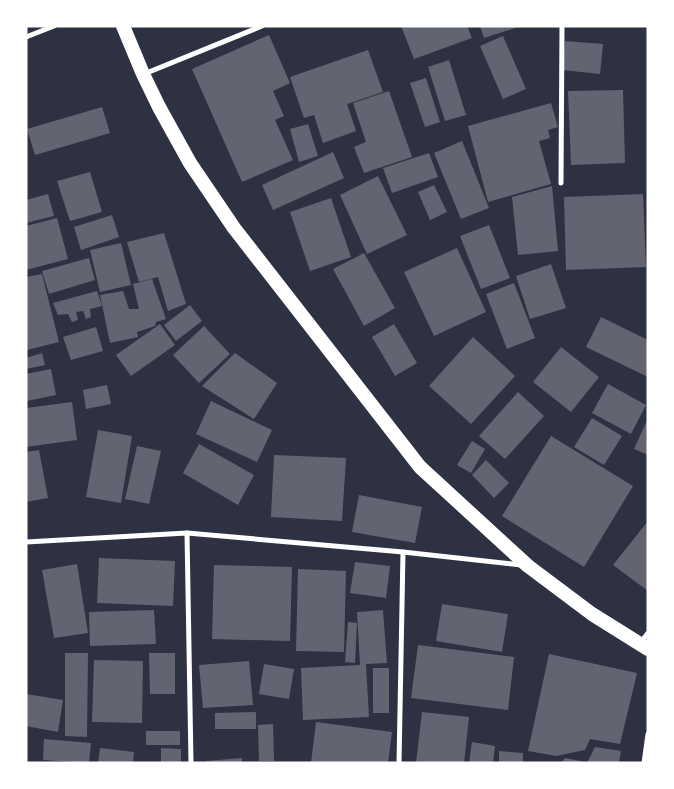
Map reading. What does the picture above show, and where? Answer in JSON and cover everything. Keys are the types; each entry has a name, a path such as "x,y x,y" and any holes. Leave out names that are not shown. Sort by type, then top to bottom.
{"highway":[{"path":"123,26 159,107 190,163 234,228 420,467 528,566 592,614 645,642"}],"street":[{"path":"26,37 54,26"},
{"path":"143,74 262,26"},
{"path":"561,183 562,26"},
{"path":"26,542 187,533 403,552 528,566"},
{"path":"187,533 191,763"},
{"path":"399,763 403,552"},
{"path":"644,763 648,734"}],"building":[{"path":"401,26 467,26 472,38 414,59"},
{"path":"480,26 518,26 518,27 484,38"},
{"path":"269,35 290,83 273,91 284,116 275,120 293,160 242,182 192,69"},
{"path":"503,36 526,89 503,99 480,46"},
{"path":"565,41 603,44 600,74 562,70"},
{"path":"368,50 383,92 347,104 356,131 323,143 314,115 304,118 290,77"},
{"path":"449,60 466,115 445,121 428,67"},
{"path":"426,78 440,122 425,127 410,83"},
{"path":"623,90 625,163 571,165 568,91"},
{"path":"389,91 412,157 364,173 354,147 366,142 353,103"},
{"path":"551,103 558,127 548,130 550,138 539,141 551,184 488,202 468,126"},
{"path":"102,107 110,133 35,155 27,129"},
{"path":"308,124 318,156 299,162 290,129"},
{"path":"462,141 489,208 461,219 434,153"},
{"path":"333,152 344,178 273,210 262,185"},
{"path":"429,153 438,177 392,193 383,168"},
{"path":"90,172 102,212 70,221 57,181"},
{"path":"378,176 407,235 367,254 340,195"},
{"path":"434,185 447,212 430,220 418,192"},
{"path":"552,186 558,251 518,255 512,197"},
{"path":"48,194 54,216 26,223 26,200"},
{"path":"643,194 646,267 566,270 564,197"},
{"path":"331,198 351,257 310,271 290,212"},
{"path":"112,215 119,237 81,250 74,227"},
{"path":"57,218 68,259 26,270 26,226"},
{"path":"489,225 510,278 481,289 460,236"},
{"path":"164,233 186,304 168,311 158,277 139,282 127,242"},
{"path":"121,243 131,285 100,292 90,250"},
{"path":"457,248 486,312 434,336 404,272"},
{"path":"364,253 395,308 364,326 333,269"},
{"path":"89,258 95,280 49,294 42,271"},
{"path":"551,264 566,308 530,319 516,276"},
{"path":"42,274 59,342 27,350 26,277"},
{"path":"152,279 166,319 156,322 155,326 137,332 138,337 110,343 100,295 123,291 129,309 139,309 133,284"},
{"path":"514,283 535,338 507,349 486,294"},
{"path":"97,291 102,306 90,309 91,317 86,319 83,311 76,312 78,320 72,322 68,314 58,315 53,303"},
{"path":"190,305 202,321 176,341 164,325"},
{"path":"601,317 648,340 648,377 586,347"},
{"path":"160,324 175,345 131,376 116,355"},
{"path":"394,324 417,363 395,376 372,337"},
{"path":"204,326 230,354 199,383 173,355"},
{"path":"96,327 103,351 71,360 63,337"},
{"path":"473,337 515,376 471,424 429,386"},
{"path":"561,347 599,377 571,412 533,382"},
{"path":"42,353 45,365 26,369 26,358"},
{"path":"235,353 277,383 254,419 202,386"},
{"path":"51,369 56,395 27,401 26,374"},
{"path":"608,384 646,405 631,434 592,413"},
{"path":"107,385 111,404 86,409 83,390"},
{"path":"518,392 544,416 505,459 479,436"},
{"path":"211,401 272,430 257,462 196,434"},
{"path":"72,402 77,440 26,447 26,408"},
{"path":"592,418 622,436 604,465 574,447"},
{"path":"648,418 648,455 634,449"},
{"path":"98,430 132,436 121,503 86,497"},
{"path":"551,436 633,486 584,567 502,516"},
{"path":"472,441 485,449 471,473 457,465"},
{"path":"199,444 254,475 238,505 183,473"},
{"path":"137,446 161,451 149,504 125,499"},
{"path":"39,450 48,498 26,502 26,452"},
{"path":"274,455 346,458 342,521 271,517"},
{"path":"486,460 509,483 494,498 472,475"},
{"path":"359,495 422,507 415,543 352,532"},
{"path":"648,521 648,591 613,565"},
{"path":"99,558 175,561 173,606 97,603"},
{"path":"355,562 390,566 386,598 350,593"},
{"path":"77,564 88,633 54,638 42,570"},
{"path":"214,565 292,567 290,641 212,639"},
{"path":"298,569 346,571 344,652 296,651"},
{"path":"442,604 508,614 502,652 436,641"},
{"path":"154,610 156,644 90,646 89,612"},
{"path":"383,610 387,663 366,664 369,717 303,720 301,668 360,665 357,612"},
{"path":"348,622 357,623 355,663 345,662"},
{"path":"418,645 514,657 508,710 411,698"},
{"path":"65,653 88,653 87,737 65,736"},
{"path":"149,653 175,653 175,694 150,694"},
{"path":"549,654 637,673 620,744 590,739 585,750 556,756 528,751"},
{"path":"94,660 143,661 142,723 92,722"},
{"path":"249,661 253,705 203,708 199,665"},
{"path":"264,664 294,669 289,699 259,694"},
{"path":"373,668 389,668 389,713 373,713"},
{"path":"26,694 63,700 58,732 26,726"},
{"path":"256,712 256,729 215,729 215,713"},
{"path":"422,712 469,717 464,763 416,763"},
{"path":"316,722 392,732 388,763 311,763"},
{"path":"273,724 274,761 259,761 258,725"},
{"path":"146,731 180,731 180,745 146,745"},
{"path":"44,739 91,743 89,763 43,760"},
{"path":"472,742 495,746 493,763 469,763"},
{"path":"595,747 621,751 619,763 587,763"},
{"path":"100,748 134,752 133,763 98,763"},
{"path":"161,748 181,749 181,763 161,763"},
{"path":"499,751 523,753 523,763 499,763"},
{"path":"242,758 242,763 206,763 206,761"},
{"path":"565,758 586,762 586,763 561,763"}]}
